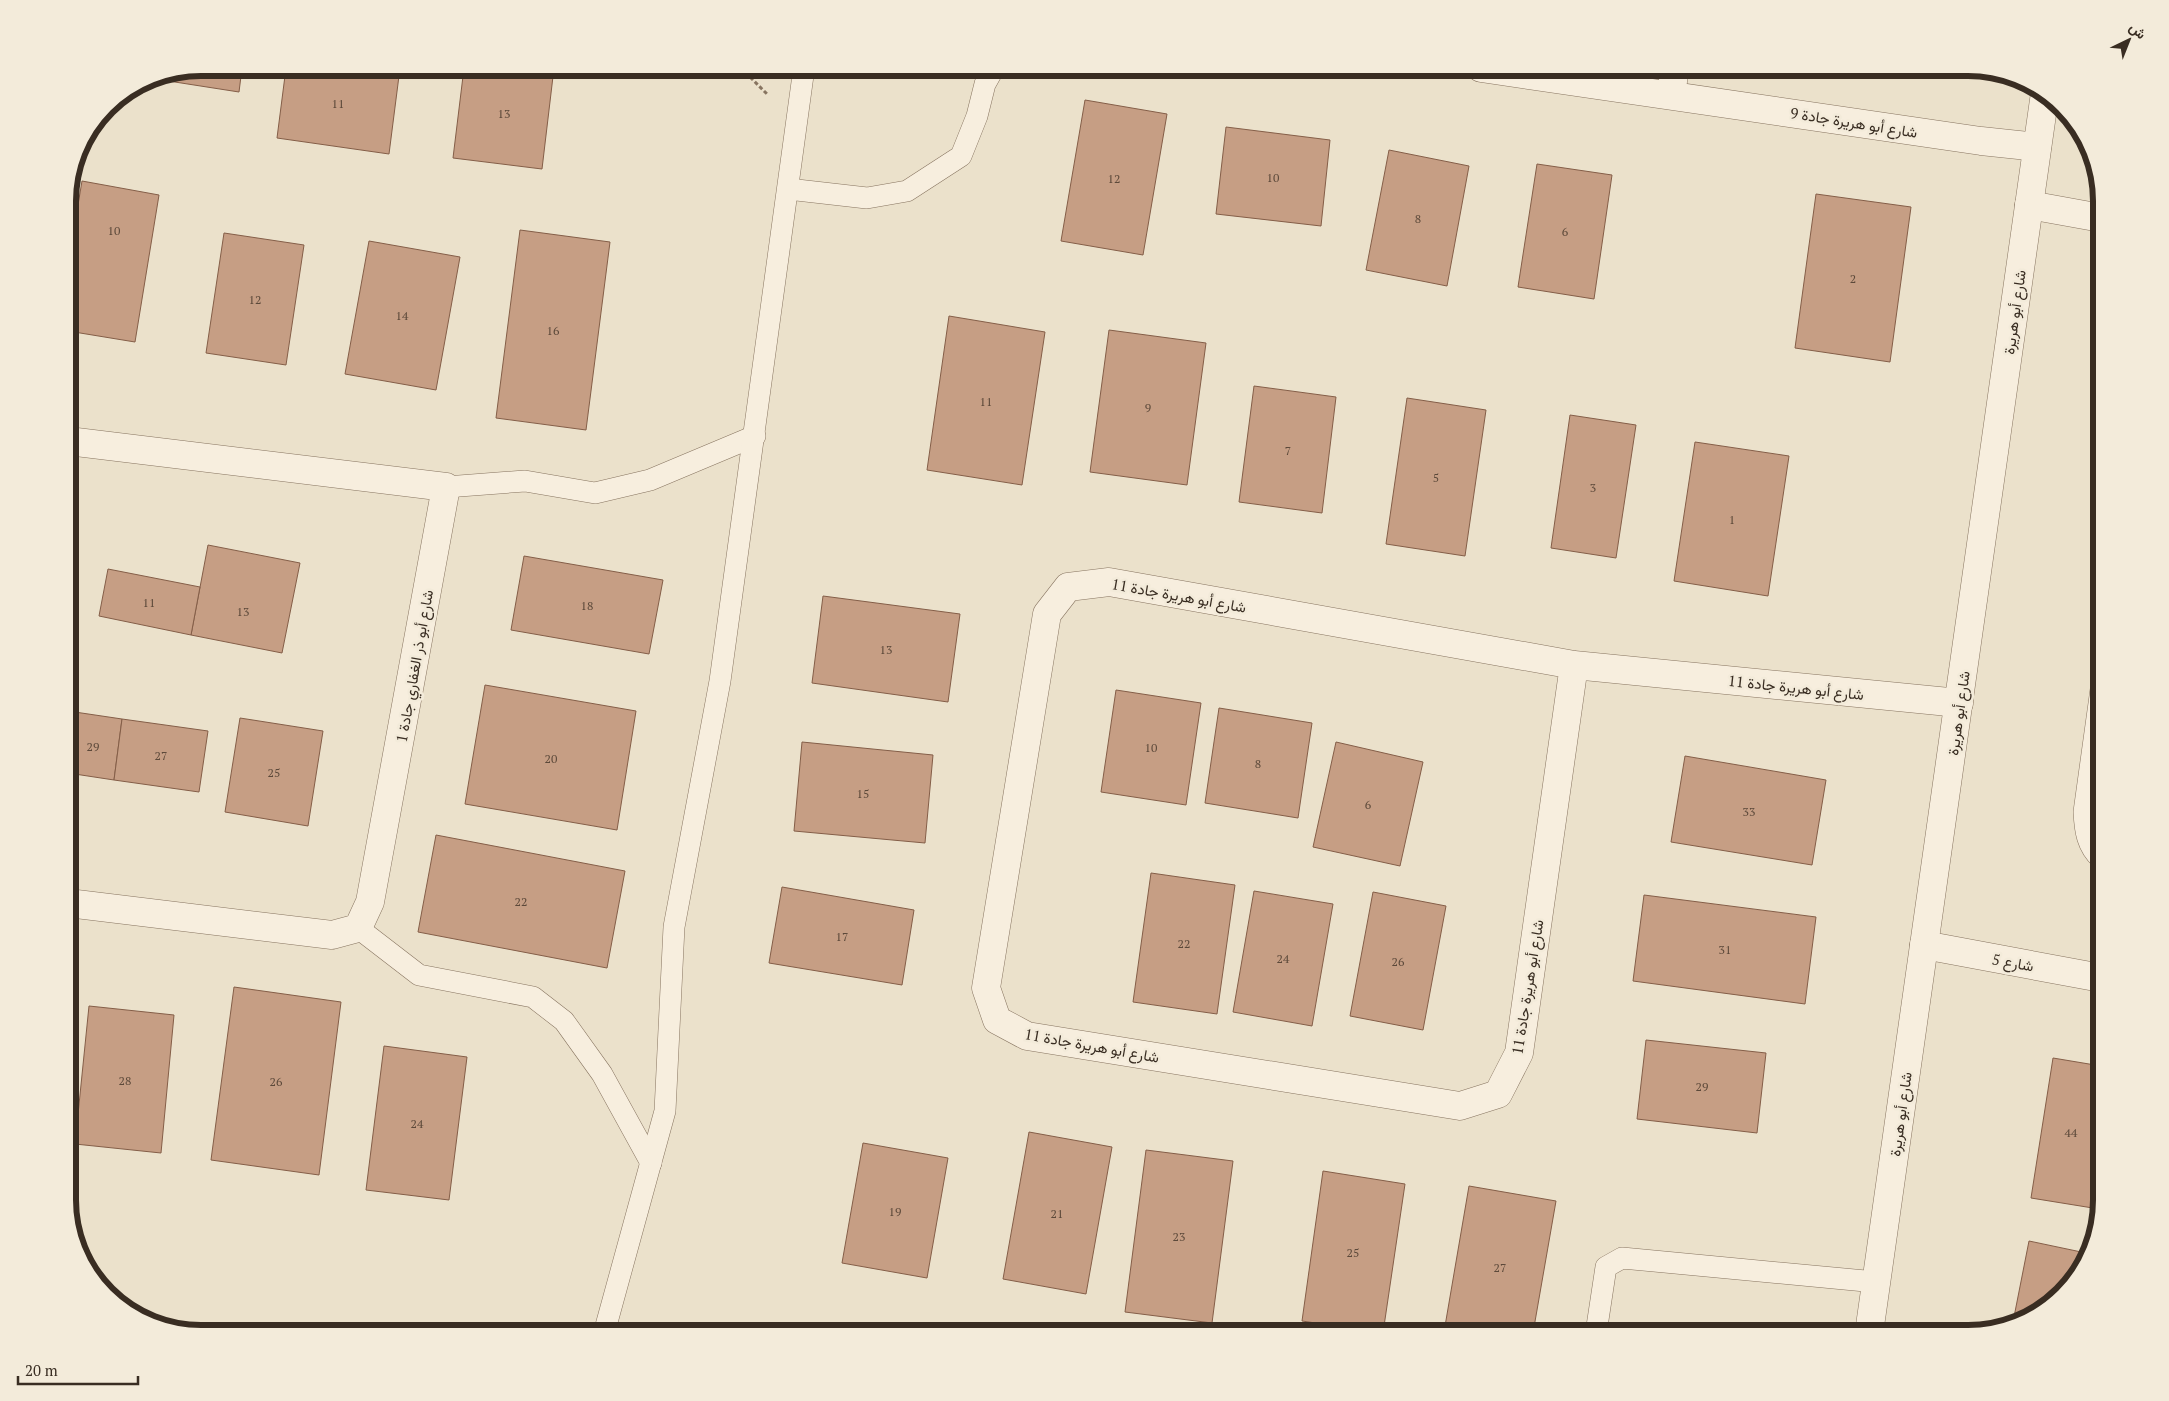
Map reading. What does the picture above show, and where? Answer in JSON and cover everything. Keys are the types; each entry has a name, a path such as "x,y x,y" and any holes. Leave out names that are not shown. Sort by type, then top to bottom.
{"street":[{"name":"شارع أبو هريرة جادة 9","path":"1541,76 2037,148"},
{"path":"1671,94 1674,76"},
{"name":"شارع أبو هريرة","path":"1870,1325 2044,102"},
{"path":"2029,205 2093,216"},
{"path":"77,442 446,487"},
{"name":"شارع أبو ذر الغفاري جادة 1","path":"358,928 370,902 446,487"},
{"name":"شارع أبو هريرة جادة 11","path":"1574,665 1519,1053 1498,1094 1460,1106 1027,1036 997,1020 986,988 1046,614 1068,587 1109,582 1574,665 1959,703"},
{"path":"77,904 332,935 358,928"},
{"name":"شارع 5","path":"1924,945 2093,976"}],"lane":[{"path":"606,1325 665,1111 674,927 720,681 803,77"},
{"path":"788,189 867,198 907,190 961,156 977,116 985,84 989,77"},
{"path":"446,487 525,481 595,494 650,480 755,436"},
{"path":"2093,750 2084,812 2084,829 2088,842 2093,848"},
{"path":"358,928 419,975 534,997 564,1021 602,1074 651,1163"},
{"path":"1597,1325 1606,1267 1622,1258 1876,1282"}],"building":[{"path":"193,77 241,77 239,92 169,81"},
{"path":"285,77 399,77 389,154 277,138"},
{"path":"463,77 553,77 542,169 453,158"},
{"path":"1085,100 1167,114 1143,255 1061,241"},
{"path":"1226,127 1330,140 1321,226 1216,214"},
{"path":"1389,150 1469,166 1447,286 1366,270"},
{"path":"1537,164 1612,175 1594,299 1518,287"},
{"path":"82,181 159,195 135,342 77,332 77,211"},
{"path":"1816,194 1911,207 1890,362 1795,348"},
{"path":"520,230 610,242 586,430 496,418"},
{"path":"224,233 304,245 286,365 206,353"},
{"path":"369,241 460,257 436,390 345,374"},
{"path":"949,316 1045,332 1022,485 927,470"},
{"path":"1109,330 1206,343 1187,485 1090,472"},
{"path":"1254,386 1336,397 1322,513 1239,502"},
{"path":"1407,398 1486,410 1465,556 1386,544"},
{"path":"1570,415 1636,425 1616,558 1551,548"},
{"path":"1695,442 1789,456 1768,596 1674,581"},
{"path":"208,545 300,563 282,653 191,635"},
{"path":"524,556 663,580 649,654 511,630"},
{"path":"108,569 200,587 191,635 99,616"},
{"path":"823,596 960,614 948,702 812,683"},
{"path":"485,685 636,711 617,830 465,804"},
{"path":"1116,690 1201,703 1186,805 1101,792"},
{"path":"1219,708 1312,723 1298,818 1205,803"},
{"path":"77,712 122,719 114,780 77,774"},
{"path":"240,718 323,731 308,826 225,812"},
{"path":"122,719 208,731 199,792 114,780"},
{"path":"802,742 933,755 925,843 794,831"},
{"path":"1336,742 1423,762 1400,866 1313,847"},
{"path":"1685,756 1826,780 1812,865 1671,842"},
{"path":"436,835 625,871 607,968 418,932"},
{"path":"1151,873 1235,885 1217,1014 1133,1002"},
{"path":"782,887 914,910 902,985 769,963"},
{"path":"1254,891 1333,904 1312,1026 1233,1012"},
{"path":"1373,892 1446,906 1423,1030 1350,1016"},
{"path":"1644,895 1816,917 1805,1004 1633,981"},
{"path":"234,987 341,1002 319,1175 211,1160"},
{"path":"89,1006 174,1015 161,1153 77,1144 77,1124"},
{"path":"1646,1040 1766,1053 1757,1133 1637,1119"},
{"path":"384,1046 467,1057 449,1200 366,1190"},
{"path":"2053,1058 2093,1065 2093,1208 2031,1198"},
{"path":"1029,1132 1112,1147 1086,1294 1003,1279"},
{"path":"863,1143 948,1158 927,1278 842,1263"},
{"path":"1146,1150 1233,1161 1212,1323 1125,1312"},
{"path":"1323,1171 1405,1184 1384,1325 1329,1325 1302,1321"},
{"path":"1469,1186 1556,1201 1534,1325 1445,1325"},
{"path":"2029,1241 2081,1252 2072,1269 2050,1294 2030,1308 2014,1316"}]}
